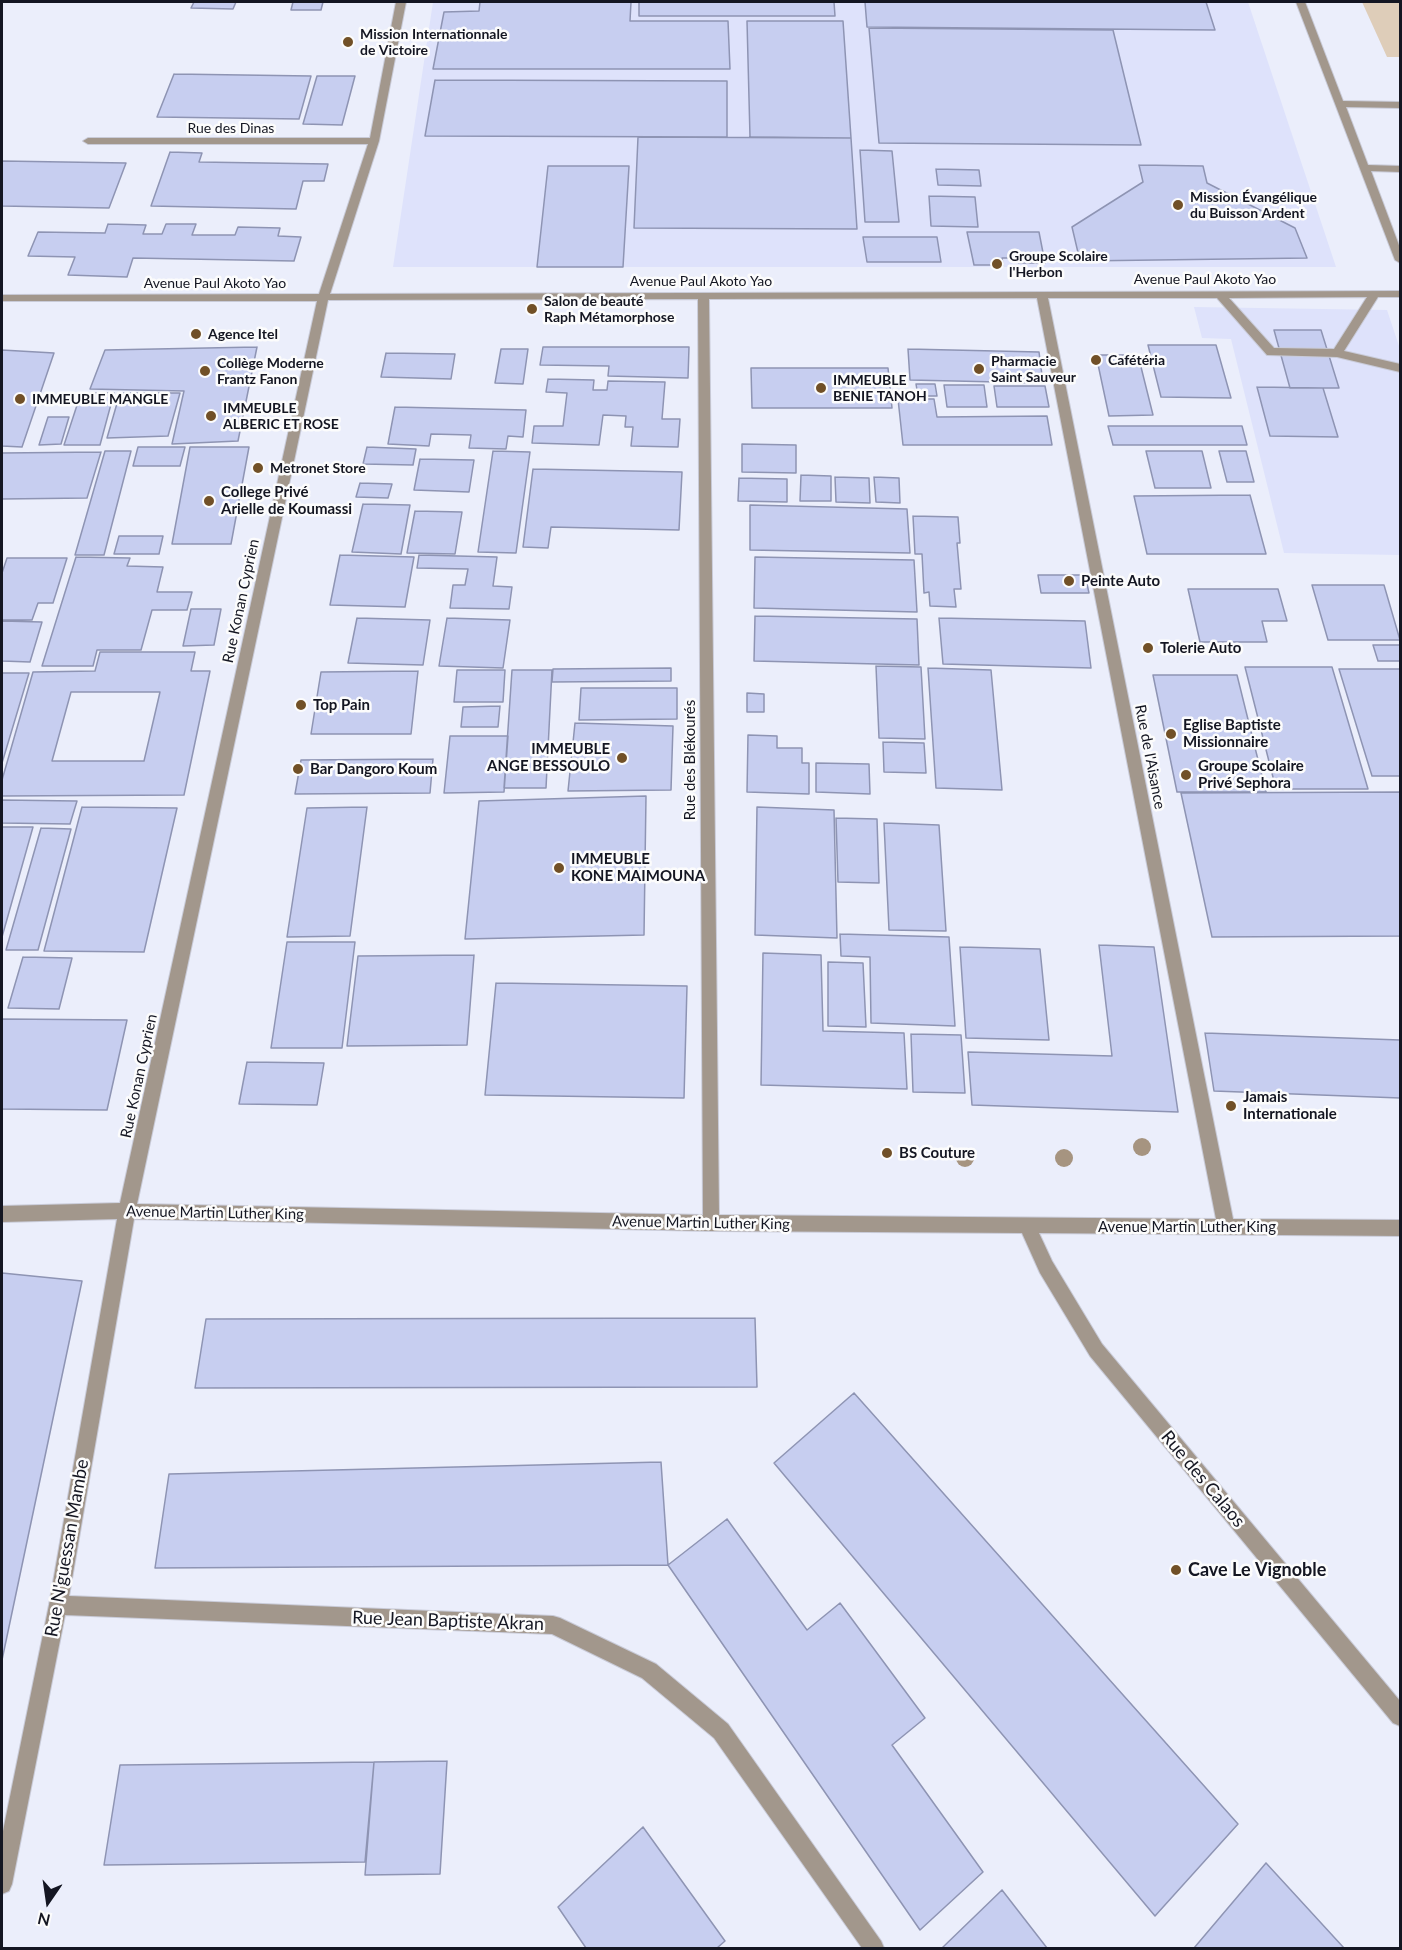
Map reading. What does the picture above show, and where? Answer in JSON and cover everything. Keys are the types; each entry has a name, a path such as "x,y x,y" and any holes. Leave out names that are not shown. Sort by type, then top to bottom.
{"street":[{"name":"Rue Konan Cyprien","path":"127,1211 323,298 374,141 401,2"},
{"path":"1300,2 1401,260"},
{"path":"1340,104 1401,105"},
{"name":"Rue des Dinas","path":"88,141 374,141"},
{"path":"1365,168 1401,169"},
{"name":"Rue de l'Aisance","path":"1042,294 1226,1227"},
{"path":"1220,294 1271,352 1338,353 1401,368"},
{"path":"1338,353 1375,294"},
{"name":"Avenue Paul Akoto Yao","path":"2,298 1401,294"},
{"name":"Rue des Blékourés","path":"703,296 711,1224"},
{"name":"Avenue Martin Luther King","path":"2,1214 127,1211 711,1224 1401,1228"},
{"name":"Rue N'guessan Mambe","path":"2,1884 58,1605 127,1211"},
{"name":"Rue des Calaos","path":"1028,1227 1046,1268 1096,1350 1401,1716"},
{"name":"Rue Jean Baptiste Akran","path":"58,1605 553,1625 649,1671 721,1731 874,1948"}],"shaded area":[{"path":"433,2 1248,2 1336,267 393,267"},
{"path":"1362,2 1400,2 1400,57 1387,57"},
{"path":"1194,307 1387,310 1400,349 1400,555 1284,553 1231,339 1202,338"}],"building":[{"path":"194,2 236,2 233,9 191,8"},
{"path":"293,2 323,2 321,10 291,10"},
{"path":"480,2 631,2 630,21 728,21 730,69 433,69 444,12 479,11"},
{"path":"639,2 834,2 835,16 639,16"},
{"path":"865,2 1206,2 1215,30 867,27"},
{"path":"747,21 843,21 851,138 750,137"},
{"path":"869,28 1113,30 1141,145 879,143"},
{"path":"174,74 311,76 299,119 157,117"},
{"path":"317,76 355,76 342,125 303,124"},
{"path":"435,80 727,81 727,137 425,136"},
{"path":"638,137 851,138 857,229 634,228"},
{"path":"860,150 892,151 899,222 865,222"},
{"path":"170,152 202,153 199,162 328,164 324,181 303,181 296,209 151,206"},
{"path":"2,161 126,163 109,208 2,206"},
{"name":"Mission Évangélique du Buisson Ardent","path":"1139,165 1203,166 1207,183 1295,228 1307,258 1080,261 1072,227 1143,182"},
{"path":"548,166 629,166 623,267 537,267"},
{"path":"936,169 979,170 981,186 938,185"},
{"path":"929,196 975,197 978,227 931,226"},
{"path":"108,224 146,225 143,234 162,234 166,224 196,224 192,235 235,235 238,227 280,228 278,236 301,237 294,261 133,258 127,277 68,275 75,257 28,256 38,232 105,233"},
{"path":"967,232 1039,232 1045,263 1019,263 1018,258 1002,258 1003,265 974,265"},
{"path":"863,237 937,237 941,262 867,262"},
{"path":"1274,330 1321,330 1339,388 1290,388"},
{"path":"1148,345 1216,345 1231,398 1161,397"},
{"name":"IMMEUBLE ALBERIC ET ROSE","path":"257,347 238,441 172,444 184,391 90,389 105,350"},
{"path":"543,347 689,347 688,378 608,376 609,366 540,365"},
{"path":"501,349 528,349 523,384 495,383"},
{"path":"908,349 1039,352 1043,383 910,380"},
{"name":"IMMEUBLE MANGLE","path":"2,350 54,353 22,447 2,446"},
{"path":"386,353 455,354 451,379 381,377"},
{"path":"1096,355 1138,355 1153,415 1109,416"},
{"name":"IMMEUBLE BENIE TANOH","path":"751,368 888,368 892,408 752,408"},
{"path":"548,379 594,380 593,390 607,390 608,381 665,382 662,419 680,419 678,447 631,446 633,427 625,427 626,416 603,415 599,445 532,443 534,426 563,426 567,393 546,392"},
{"path":"916,384 935,384 937,396 918,396"},
{"path":"944,385 984,385 987,407 947,407"},
{"path":"994,386 1045,386 1049,407 997,407"},
{"path":"1257,387 1323,388 1338,437 1270,436"},
{"path":"81,393 114,393 100,445 64,445"},
{"path":"120,393 180,393 168,436 107,438"},
{"path":"898,399 934,399 937,417 1047,416 1052,445 903,445"},
{"path":"395,407 526,410 523,437 508,436 506,449 469,448 471,435 431,434 429,446 388,444"},
{"path":"48,417 69,417 61,444 39,445"},
{"path":"1108,426 1242,426 1247,445 1113,445"},
{"path":"742,444 796,445 796,473 742,472"},
{"path":"138,447 185,447 180,466 133,466"},
{"path":"190,447 249,447 231,544 172,544"},
{"path":"367,447 416,449 413,465 363,464"},
{"path":"105,451 131,451 104,555 75,555"},
{"path":"493,451 530,452 516,553 478,552"},
{"path":"1146,451 1202,451 1211,488 1155,488"},
{"path":"1219,451 1246,451 1254,482 1227,482"},
{"path":"101,452 87,498 2,499 2,453"},
{"path":"420,459 474,460 469,492 414,490"},
{"path":"533,469 682,472 679,530 551,527 548,548 523,547"},
{"path":"801,475 831,476 831,501 800,501"},
{"path":"835,477 869,478 870,503 836,502"},
{"path":"874,477 899,478 900,503 876,502"},
{"path":"739,478 787,479 787,502 738,501"},
{"path":"360,483 392,484 388,498 356,497"},
{"path":"1250,495 1266,554 1147,554 1134,496"},
{"path":"363,504 410,505 401,554 352,552"},
{"path":"750,505 907,509 910,553 750,550"},
{"path":"415,511 462,512 455,554 407,553"},
{"path":"913,516 958,517 960,543 957,543 961,589 954,589 956,607 930,606 929,592 924,593 922,554 915,554"},
{"path":"119,536 163,536 159,554 114,554"},
{"path":"340,555 414,557 405,607 330,605"},
{"path":"419,555 497,557 493,586 512,587 509,609 450,608 453,585 465,585 468,569 417,568"},
{"path":"76,557 130,558 127,566 163,567 157,592 192,592 187,610 152,610 141,650 97,650 93,666 42,666"},
{"path":"755,557 914,560 917,612 754,608"},
{"path":"7,558 67,558 53,603 38,603 32,620 2,620 2,573"},
{"path":"1038,575 1085,575 1089,593 1041,593"},
{"path":"1312,585 1384,585 1400,640 1328,640"},
{"path":"1188,589 1278,589 1287,621 1262,621 1267,642 1200,642"},
{"path":"191,609 221,609 214,645 183,646"},
{"path":"755,616 917,619 919,665 754,661"},
{"path":"357,618 430,620 423,665 348,663"},
{"path":"447,618 510,620 503,668 439,666"},
{"path":"939,618 1085,621 1091,668 943,664"},
{"path":"2,621 42,622 30,662 2,661"},
{"path":"1373,645 1400,645 1400,661 1378,661"},
{"path":"100,652 195,652 191,671 210,671 184,795 2,796 2,780 33,672 95,671","holes":["71,692 160,692 144,761 52,761"]},
{"path":"876,666 921,667 925,739 879,738"},
{"path":"1245,667 1332,667 1368,789 1276,789"},
{"path":"671,668 671,681 552,682 553,669"},
{"path":"928,668 991,670 1002,790 936,788"},
{"path":"1339,669 1400,669 1400,776 1372,776"},
{"path":"457,670 505,670 503,702 454,702"},
{"path":"512,670 552,670 546,788 504,788"},
{"path":"418,671 411,734 311,734 321,672"},
{"path":"2,673 29,673 2,763"},
{"path":"1153,675 1237,675 1266,792 1177,792"},
{"path":"581,688 677,688 677,719 579,720"},
{"path":"747,693 764,694 764,712 747,712"},
{"path":"500,706 498,727 461,727 463,707"},
{"name":"IMMEUBLE ANGE BESSOULO","path":"575,723 673,726 671,790 568,791"},
{"path":"748,735 777,736 777,748 802,748 802,763 809,763 809,794 747,792"},
{"path":"450,736 508,736 504,792 444,793"},
{"path":"883,742 924,743 926,773 884,772"},
{"path":"433,759 430,793 295,794 301,760"},
{"path":"816,763 869,764 870,794 816,792"},
{"path":"1400,792 1400,936 1212,937 1181,793"},
{"name":"IMMEUBLE KONE MAIMOUNA","path":"646,796 644,935 465,939 479,801"},
{"path":"2,800 77,801 70,824 2,823"},
{"path":"82,807 177,808 144,952 44,951"},
{"path":"367,807 350,936 287,937 307,808"},
{"path":"757,807 834,810 837,938 755,935"},
{"path":"836,818 877,819 879,883 838,882"},
{"path":"884,823 939,825 946,931 889,930"},
{"path":"2,827 33,827 2,937"},
{"path":"41,828 71,829 38,950 6,950"},
{"path":"840,934 949,937 955,1026 871,1023 870,957 841,956"},
{"path":"287,942 355,942 342,1048 271,1048"},
{"path":"1099,945 1154,947 1178,1112 972,1105 968,1052 1112,1056"},
{"path":"960,947 1040,949 1049,1040 966,1038"},
{"path":"763,953 821,955 823,1031 904,1033 907,1089 761,1085"},
{"path":"474,955 467,1045 347,1046 358,956"},
{"path":"23,957 72,958 59,1009 8,1008"},
{"path":"828,962 863,963 866,1027 828,1026"},
{"path":"496,983 687,986 684,1098 485,1095"},
{"path":"2,1019 127,1020 107,1110 2,1109"},
{"path":"1205,1033 1400,1040 1400,1098 1214,1091"},
{"path":"911,1034 961,1035 965,1093 913,1092"},
{"path":"247,1062 324,1063 317,1105 239,1104"},
{"path":"2,1273 82,1281 2,1660"},
{"path":"755,1318 757,1387 195,1388 206,1319"},
{"path":"854,1393 1238,1824 1155,1916 774,1463"},
{"path":"661,1462 668,1565 155,1568 169,1474"},
{"path":"727,1519 807,1630 840,1603 925,1718 892,1745 983,1872 920,1930 668,1565"},
{"path":"447,1761 440,1874 365,1875 374,1762"},
{"path":"374,1762 365,1862 104,1865 120,1765"},
{"path":"643,1827 725,1941 717,1948 586,1948 558,1907"},
{"path":"1266,1863 1344,1948 1194,1948"},
{"path":"1002,1890 1047,1948 942,1948"}],"place":[{"name":"Mission Internationnale de Victoire","path":"348,42"},
{"name":"Mission Évangélique du Buisson Ardent","path":"1178,205"},
{"name":"Groupe Scolaire l'Herbon","path":"997,264"},
{"name":"Salon de beauté Raph Métamorphose","path":"532,309"},
{"name":"Agence Itel","path":"196,334"},
{"name":"Cafétéria","path":"1096,360"},
{"name":"Pharmacie Saint Sauveur","path":"979,369"},
{"name":"Collège Moderne Frantz Fanon","path":"205,371"},
{"name":"IMMEUBLE BENIE TANOH","path":"821,388"},
{"name":"IMMEUBLE MANGLE","path":"20,399"},
{"name":"IMMEUBLE ALBERIC ET ROSE","path":"211,416"},
{"name":"Metronet Store","path":"258,468"},
{"name":"College Privé Arielle de Koumassi","path":"209,501"},
{"name":"Peinte Auto","path":"1069,581"},
{"name":"Tolerie Auto","path":"1148,648"},
{"name":"Top Pain","path":"301,705"},
{"name":"Eglise Baptiste Missionnaire","path":"1171,734"},
{"name":"IMMEUBLE ANGE BESSOULO","path":"622,758"},
{"name":"Bar Dangoro Koum","path":"298,769"},
{"name":"Groupe Scolaire Privé Sephora","path":"1186,775"},
{"name":"IMMEUBLE KONE MAIMOUNA","path":"559,868"},
{"name":"Jamais Internationale","path":"1231,1106"},
{"name":"BS Couture","path":"887,1153"},
{"name":"Cave Le Vignoble","path":"1176,1570"}]}
